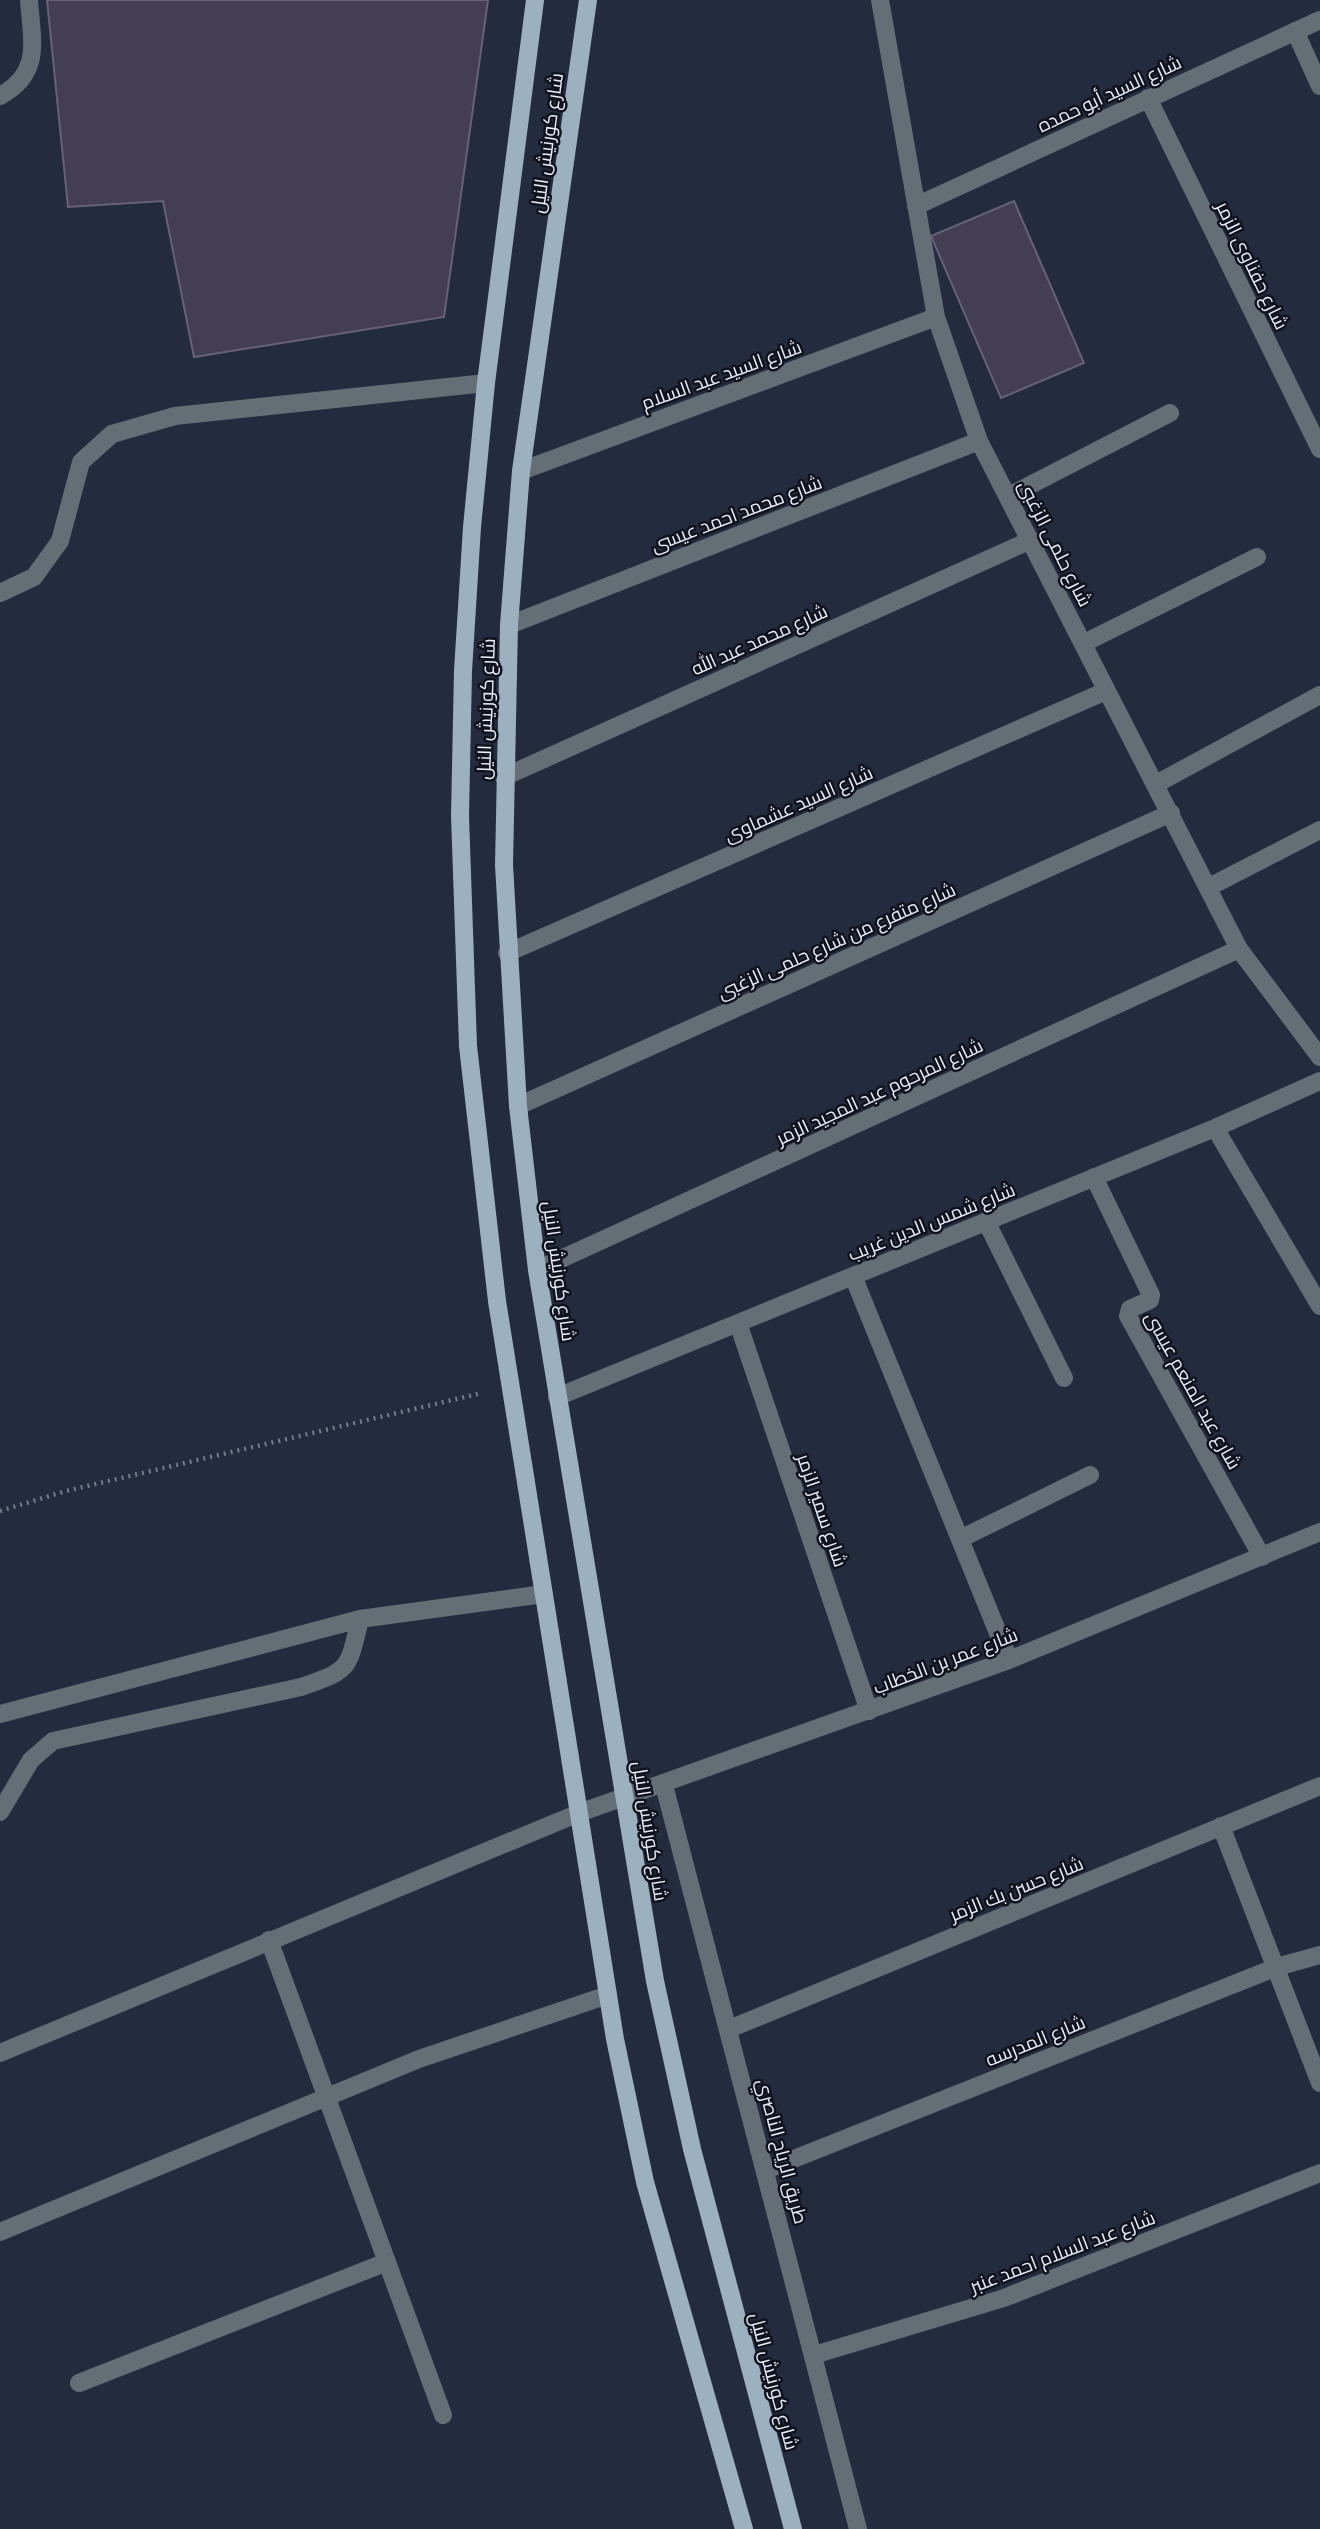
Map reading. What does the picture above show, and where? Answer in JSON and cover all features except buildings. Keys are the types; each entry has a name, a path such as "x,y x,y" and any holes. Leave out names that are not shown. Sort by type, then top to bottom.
{"main road":[{"name":"شارع كورنيش النيل","path":"535,0 486,383 472,527 463,671 460,816 468,1046 485,1216 608,1996 645,2182 744,2529"},
{"name":"شارع كورنيش النيل","path":"588,0 521,471 509,625 504,776 507,953 517,1106 537,1270 654,1981 678,2090 793,2529"}],"street":[{"path":"0,96 18,86 30,68 33,45 29,0"},
{"name":"شارع حلمى الزغبى","path":"880,0 936,317 979,441 1239,949 1320,1057"},
{"name":"شارع السيد أبو حمده","path":"916,206 1320,20"},
{"path":"1295,31 1320,86"},
{"name":"شارع حفناوى الزمر","path":"1148,98 1320,449"},
{"name":"شارع السيد عبد السلام","path":"521,471 936,317"},
{"path":"0,593 34,578 60,541 81,462 112,434 175,416 486,383"},
{"path":"1009,496 1170,413"},
{"name":"شارع محمد احمد عيسى","path":"509,625 979,441"},
{"name":"شارع محمد عبد الله","path":"504,776 1031,540"},
{"path":"1084,643 1257,556"},
{"name":"شارع السيد عشماوى","path":"507,953 1106,691"},
{"path":"1156,784 1320,695"},
{"name":"شارع متفرع من شارع حلمى الزغبى","path":"517,1106 1171,813"},
{"path":"1209,887 1320,830"},
{"name":"شارع المرحوم عبد المجيد الزمر","path":"537,1270 1239,949"},
{"name":"شارع شمس الدين غريب","path":"557,1397 1215,1128 1320,1081"},
{"path":"1215,1128 1320,1306"},
{"name":"شارع عبد المنعم عيسى","path":"1094,1177 1151,1295 1150,1300 1130,1309 1128,1316 1262,1557"},
{"path":"986,1221 1064,1378"},
{"path":"852,1276 1009,1660"},
{"name":"شارع سمير الزمر","path":"738,1323 869,1711"},
{"path":"960,1539 1090,1475"},
{"name":"شارع عمر بن الخطاب","path":"0,2053 579,1813 664,1785 1009,1660 1320,1532"},
{"path":"0,1714 360,1619 544,1594"},
{"path":"0,1812 31,1760 53,1741 301,1686 336,1675 350,1662 360,1619"},
{"name":"طريق الرياح الناصري","path":"664,1785 858,2529"},
{"name":"شارع حسن بك الزمر","path":"729,2029 1320,1786"},
{"path":"1221,1826 1320,2083"},
{"path":"269,1940 443,2415"},
{"name":"شارع المدرسه","path":"766,2170 1277,1967 1320,1955"},
{"path":"0,2232 467,2041 608,1996"},
{"name":"شارع عبد السلام احمد عنبر","path":"814,2355 1003,2298 1320,2173"},
{"path":"79,2383 387,2262"}],"path":[{"path":"0,1511 66,1491 379,1419 510,1385"}]}
